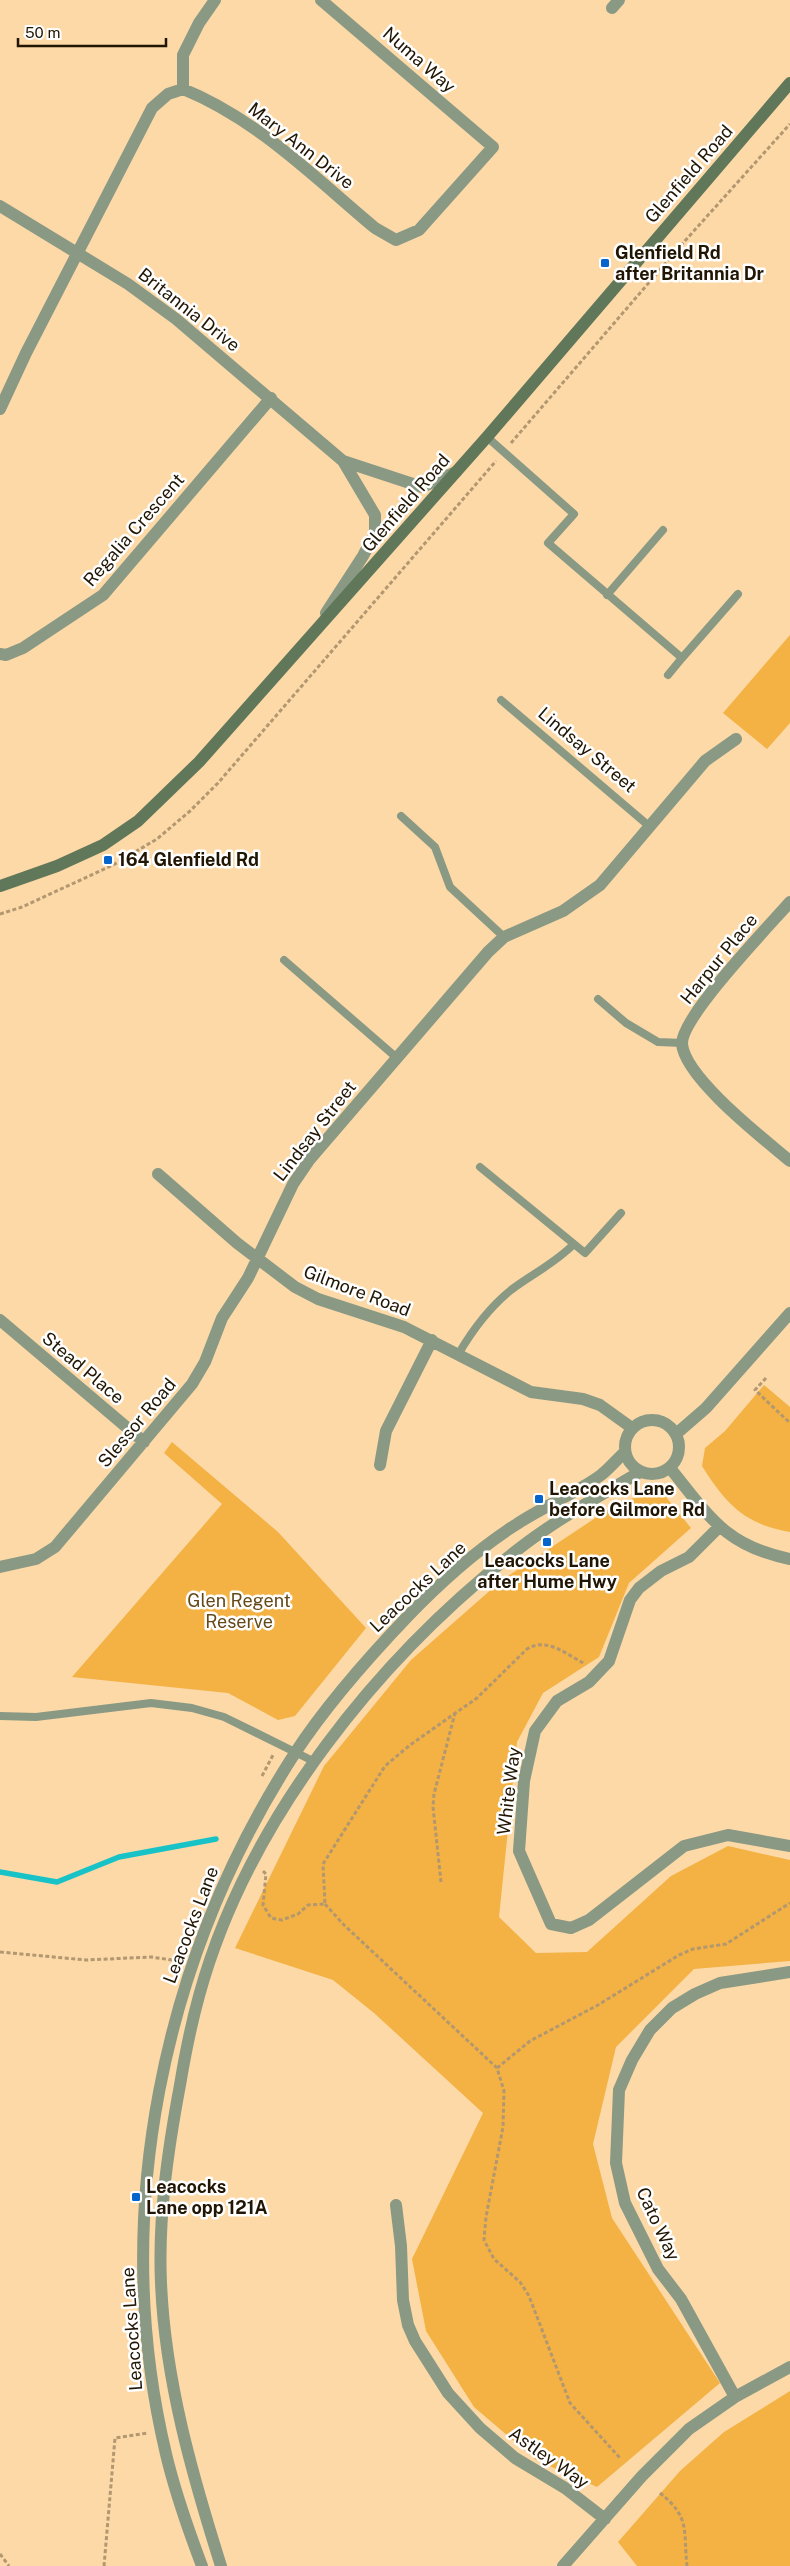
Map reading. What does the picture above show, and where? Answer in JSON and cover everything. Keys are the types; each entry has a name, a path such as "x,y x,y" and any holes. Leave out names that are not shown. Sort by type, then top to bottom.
{"main road":[{"name":"Glenfield Road","path":"0,886 58,866 103,845 138,820 199,762 306,644 487,437 790,83"}],"street":[{"path":"0,409 26,353 152,108 168,94 183,89 183,54 199,23 215,0"},
{"name":"Numa Way","path":"322,0 493,147"},
{"name":"Mary Ann Drive","path":"183,89 210,100 257,129 375,228 396,240 419,230 493,147"},
{"name":"Britannia Drive","path":"0,206 128,284 176,319 271,398 343,462 375,516 375,533 363,556 306,644"},
{"name":"Regalia Crescent","path":"0,654 6,655 23,648 103,595 271,398"},
{"name":"Britannia Drive","path":"343,462 422,486 456,472"},
{"name":"Lindsay Street","path":"257,1259 293,1184 310,1159 504,937 563,911 582,900 600,885 705,761 736,739"},
{"name":"Harpur Place","path":"682,1043 690,1023 704,1001 790,902"},
{"path":"682,1043 686,1055 698,1073 731,1112 790,1161"},
{"name":"Gilmore Road","path":"158,1174 257,1259 295,1287 318,1298 404,1326 531,1392 583,1399 600,1405 632,1428"},
{"name":"Slessor Road","path":"0,1567 36,1559 55,1547 144,1442 192,1384 205,1362 222,1318 257,1259"},
{"path":"676,1434 706,1408 790,1313"},
{"name":"Stead Place","path":"0,1320 144,1442"},
{"path":"380,1465 386,1431 432,1340"},
{"path":"645,1420 653,1420 666,1424 676,1434 678,1454 670,1468 659,1474 640,1472 630,1464 625,1452 626,1439 632,1428 645,1420"},
{"name":"Leacocks Lane","path":"202,2566 187,2526 160,2432 147,2336 144,2209 156,2105 166,2051 192,1964 224,1881 296,1752 362,1666 410,1614 464,1566 515,1525 602,1474 625,1452"},
{"path":"670,1468 719,1528 733,1539 752,1549 790,1559"},
{"name":"Leacocks Lane","path":"221,2566 180,2425 167,2341 161,2283 165,2179 172,2124 199,1996 218,1938 252,1864 314,1761 377,1681 423,1632 472,1588 526,1544 576,1510 640,1472"},
{"name":"White Way","path":"719,1528 689,1557 661,1571 639,1588 630,1600 615,1647 600,1672 589,1682 557,1701 535,1731 524,1781 519,1851 551,1924 571,1928 589,1920 684,1846 728,1835 748,1837 790,1846"},
{"name":"Cato Way","path":"735,2397 681,2300 658,2269 625,2203 616,2164 619,2090 632,2060 650,2030 672,2008 695,1994 720,1983 790,1972"},
{"name":"Astley Way","path":"396,2205 401,2246 403,2300 408,2325 415,2341 448,2393 480,2428 509,2453 565,2488 604,2520"},
{"path":"563,2566 642,2476 689,2429 735,2397 790,2367"}],"lane":[{"path":"487,437 574,514 548,544 682,658"},
{"path":"607,595 662,530"},
{"path":"668,675 738,594"},
{"name":"Lindsay Street","path":"501,700 649,826"},
{"path":"401,816 435,847 450,887 504,937"},
{"path":"284,960 397,1058"},
{"path":"598,999 626,1023 658,1042 682,1043"},
{"path":"480,1167 585,1253 621,1213"},
{"path":"459,1353 471,1334 510,1291 539,1273 574,1244"},
{"path":"0,1716 36,1717 152,1703 192,1708 224,1717 314,1761"}],"path":[{"path":"766,1378 755,1390 790,1423"},
{"path":"600,1672 546,1644 536,1643 527,1649 477,1698 385,1766 323,1864 325,1904 344,1925 497,2068 504,2091 503,2127 486,2217 484,2240 494,2259 520,2282 529,2296 570,2403 620,2458"},
{"path":"441,1882 433,1807 434,1794 455,1713"},
{"path":"263,1871 266,1874 263,1905 270,1918 282,1920 298,1914 308,1905 325,1904"},
{"path":"497,2068 537,2037 598,2005 679,1955 694,1949 726,1944 790,1903"},
{"path":"0,1952 86,1960 161,1957 192,1964"},
{"path":"104,2566 115,2438 160,2432"},
{"path":"660,2492 675,2505 685,2528 687,2566"},
{"path":"0,2554 9,2566"}],"green space":[{"path":"790,635 790,723 767,749 723,713"},
{"path":"764,1385 790,1407 790,1532 760,1524 748,1518 719,1491 702,1466 705,1448 725,1431"},
{"name":"Glen Regent Reserve","path":"172,1442 278,1532 366,1628 295,1716 278,1720 228,1693 72,1677 222,1504 164,1453"},
{"path":"662,1492 691,1528 629,1583 599,1657 543,1693 517,1742 499,1917 536,1953 587,1952 671,1876 728,1846 790,1860 790,1961 694,1969 616,2047 593,2144 612,2218 720,2383 597,2487 536,2460 474,2407 426,2331 412,2259 483,2113 374,2013 333,1980 235,1948 324,1766 411,1660 502,1580 621,1501"},
{"path":"790,2391 790,2566 637,2566 618,2542 680,2471 724,2432"}],"waterway":[{"path":"0,1872 57,1882 119,1857 216,1839"}],"place":[{"name":"Glenfield Rd after Britannia Dr","path":"605,263"},
{"name":"164 Glenfield Rd","path":"108,860"},
{"name":"Leacocks Lane before Gilmore Rd","path":"539,1499"},
{"name":"Leacocks Lane after Hume Hwy","path":"547,1542"},
{"name":"Leacocks Lane opp 121A","path":"136,2197"}]}
